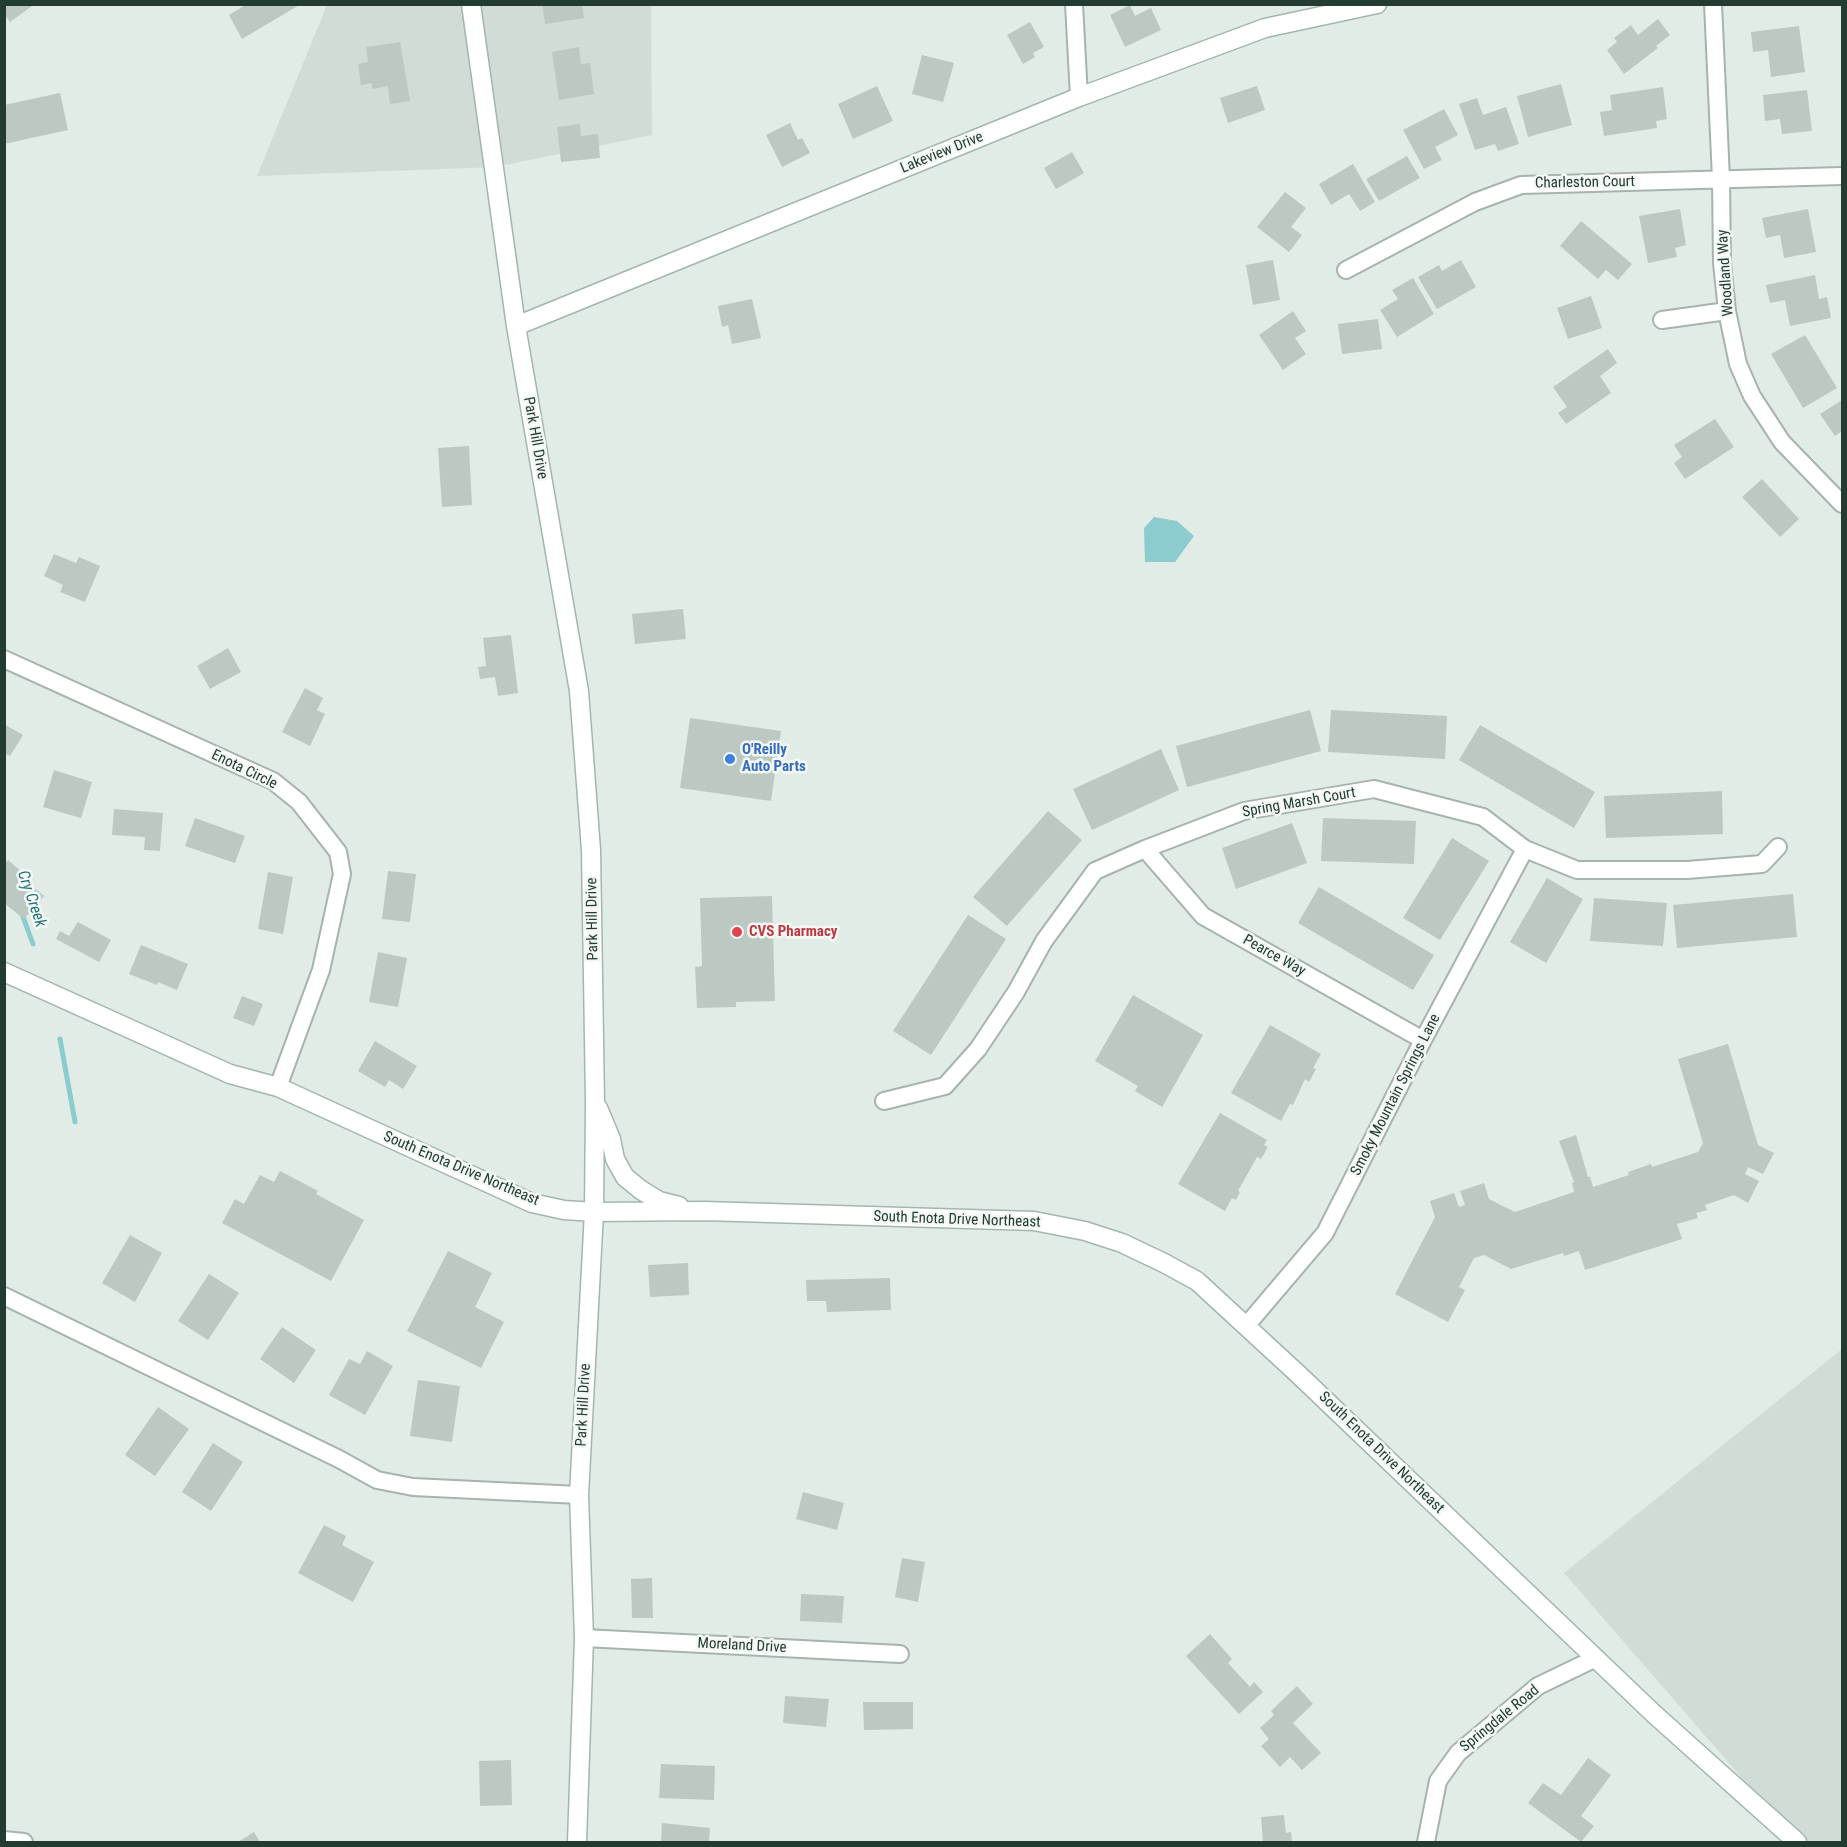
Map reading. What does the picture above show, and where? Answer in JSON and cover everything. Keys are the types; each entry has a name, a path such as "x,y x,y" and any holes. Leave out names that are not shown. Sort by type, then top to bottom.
{"main road":[{"name":"Park Hill Drive","path":"471,4 516,326 579,691 591,850 595,1102 594,1212 579,1496 584,1638 578,1842"},
{"name":"Lakeview Drive","path":"516,326 1079,97 1265,28 1377,4"},
{"name":"South Enota Drive Northeast","path":"4,972 230,1074 279,1086 532,1203 564,1210 594,1212 704,1211 1034,1221 1085,1231 1122,1243 1197,1281 1596,1658 1797,1842"},
{"path":"595,1102 612,1139 615,1159 625,1177 641,1191 659,1201 704,1211"}],"street":[{"path":"1074,4 1079,97"},
{"name":"Woodland Way","path":"1713,4 1722,179 1722,264 1727,311 1738,364 1752,396 1782,442 1842,504"},
{"name":"Charleston Court","path":"1347,270 1475,202 1521,185 1842,176"},
{"path":"1662,320 1727,311"},
{"name":"Enota Circle","path":"4,659 273,782 299,802 338,852 342,874 321,970 279,1086"},
{"name":"Spring Marsh Court","path":"884,1101 945,1086 978,1049 1016,992 1044,941 1095,871 1244,811 1374,789 1483,817 1525,849 1576,870 1687,870 1762,864 1778,847"},
{"name":"Pearce Way","path":"1145,849 1203,916 1423,1040"},
{"name":"Smoky Mountain Springs Lane","path":"1246,1326 1324,1233 1525,849"},
{"path":"4,1296 339,1459 376,1480 413,1487 579,1496"},
{"name":"Moreland Drive","path":"584,1638 900,1654"},
{"name":"Springdale Road","path":"1426,1842 1438,1781 1458,1753 1538,1686 1596,1658"},
{"path":"4,1840 24,1842"}],"shaded area":[{"path":"327,5 651,5 652,135 495,167 257,176"},
{"path":"1842,1349 1842,1842 1808,1842 1754,1792 1564,1573"}],"water":[{"path":"1154,517 1177,521 1194,536 1175,562 1145,562 1144,528"}],"building":[{"path":"4,4 35,4 10,22 4,14"},
{"path":"247,4 301,4 242,39 229,15"},
{"path":"542,4 582,4 584,18 545,24"},
{"path":"1130,5 1135,16 1151,8 1161,30 1125,47 1110,15"},
{"path":"1658,19 1670,35 1656,46 1658,48 1624,74 1607,50 1617,42 1614,38 1631,25 1638,35"},
{"path":"1030,22 1044,47 1033,53 1035,57 1023,64 1007,35"},
{"path":"1799,26 1805,72 1771,77 1768,50 1753,52 1751,32"},
{"path":"400,42 410,101 390,104 388,86 372,89 372,83 361,85 358,64 368,62 366,47"},
{"path":"579,47 581,64 590,63 594,94 559,100 552,52"},
{"path":"922,55 954,63 943,102 912,94"},
{"path":"1561,84 1572,125 1528,137 1517,96"},
{"path":"877,86 893,121 853,139 838,104"},
{"path":"1257,86 1265,110 1228,123 1220,98"},
{"path":"1663,87 1667,119 1656,121 1657,128 1604,136 1600,112 1612,110 1610,95"},
{"path":"1807,90 1812,131 1782,134 1780,119 1765,121 1763,95"},
{"path":"60,93 68,130 4,144 4,105"},
{"path":"1477,98 1483,115 1506,107 1519,144 1498,151 1495,144 1475,150 1459,104"},
{"path":"1444,109 1458,135 1435,147 1442,160 1424,169 1403,130"},
{"path":"790,123 798,140 802,138 810,153 782,167 766,135"},
{"path":"580,124 581,136 598,134 600,158 561,162 557,127"},
{"path":"1072,152 1084,173 1056,189 1044,168"},
{"path":"1407,156 1420,178 1379,201 1366,179"},
{"path":"1353,164 1375,202 1360,211 1349,194 1331,205 1319,184"},
{"path":"1285,192 1306,208 1291,227 1302,235 1289,252 1257,227"},
{"path":"1680,209 1686,245 1675,248 1677,257 1648,263 1639,216"},
{"path":"1808,209 1816,252 1784,258 1780,235 1766,238 1762,218"},
{"path":"1581,221 1632,264 1618,280 1606,270 1598,279 1560,246"},
{"path":"1273,260 1280,300 1253,305 1246,265"},
{"path":"1461,260 1476,287 1437,309 1418,277 1439,265 1442,271"},
{"path":"1815,275 1819,299 1827,297 1831,318 1790,326 1785,300 1770,303 1766,285"},
{"path":"1413,278 1434,314 1397,337 1380,310 1398,299 1392,290"},
{"path":"1591,296 1602,328 1568,339 1557,308"},
{"path":"752,299 761,338 732,344 728,325 722,327 718,306"},
{"path":"1293,311 1306,331 1295,338 1306,354 1283,370 1259,335"},
{"path":"1378,319 1382,349 1342,354 1338,324"},
{"path":"1805,335 1837,388 1803,408 1771,354"},
{"path":"1608,349 1617,363 1600,376 1611,393 1566,424 1558,413 1567,407 1553,387"},
{"path":"1842,400 1842,431 1835,436 1820,414"},
{"path":"1715,419 1734,447 1685,479 1674,463 1682,457 1674,445"},
{"path":"469,446 472,505 442,507 438,448"},
{"path":"1762,479 1799,519 1780,537 1742,497"},
{"path":"54,554 76,563 79,557 100,566 85,602 60,592 63,585 44,576"},
{"path":"683,609 686,639 635,644 632,614"},
{"path":"511,635 518,693 498,696 495,677 480,679 478,667 486,666 483,638"},
{"path":"228,648 241,672 210,689 197,666"},
{"path":"305,688 323,698 317,710 325,714 310,746 282,732"},
{"path":"1310,710 1321,751 1187,787 1176,746"},
{"path":"1331,710 1447,716 1445,759 1328,752"},
{"name":"O'Reilly Auto Parts","path":"690,718 781,731 771,801 680,788"},
{"path":"4,724 23,735 10,756 4,753"},
{"path":"1480,725 1595,792 1574,828 1459,760"},
{"path":"1161,749 1179,790 1092,830 1073,789"},
{"path":"54,770 92,782 81,818 43,807"},
{"path":"1722,791 1723,834 1606,838 1604,796"},
{"path":"114,809 163,813 160,851 144,850 145,837 112,835"},
{"path":"1048,811 1082,840 1007,926 973,897"},
{"path":"195,818 245,836 235,863 185,846"},
{"path":"1323,818 1416,821 1414,864 1321,861"},
{"path":"1292,823 1307,863 1236,889 1222,848"},
{"path":"1452,838 1489,861 1440,940 1403,918"},
{"path":"8,860 23,873 21,877 44,896 24,919 4,903 4,864"},
{"path":"388,871 416,874 410,922 382,919"},
{"path":"268,872 293,877 283,934 258,929"},
{"path":"1547,878 1583,899 1546,963 1510,942"},
{"path":"1319,887 1434,955 1413,990 1298,923"},
{"path":"1793,894 1797,937 1677,948 1673,905"},
{"name":"CVS Pharmacy","path":"772,896 775,1001 736,1002 736,1007 697,1008 695,967 702,966 700,898"},
{"path":"1594,898 1667,903 1663,946 1590,941"},
{"path":"968,915 1006,939 931,1055 893,1031"},
{"path":"78,922 111,940 99,962 56,939 60,931 69,936"},
{"path":"141,945 188,964 177,990 129,974"},
{"path":"378,952 407,958 398,1007 369,1002"},
{"path":"1133,995 1203,1035 1162,1107 1135,1091 1138,1086 1095,1061"},
{"path":"242,996 263,1004 254,1026 233,1018"},
{"path":"1270,1025 1321,1054 1313,1068 1316,1069 1309,1082 1305,1079 1293,1105 1290,1104 1281,1121 1231,1093"},
{"path":"375,1041 417,1066 403,1089 389,1080 385,1087 358,1071"},
{"path":"1728,1044 1758,1145 1774,1153 1763,1174 1748,1167 1745,1174 1759,1181 1748,1203 1734,1195 1705,1205 1707,1210 1696,1213 1698,1218 1677,1224 1682,1239 1585,1270 1579,1251 1564,1256 1563,1253 1511,1269 1484,1255 1474,1258 1459,1287 1465,1290 1448,1322 1395,1294 1435,1217 1430,1201 1454,1193 1459,1207 1465,1205 1460,1191 1484,1183 1489,1199 1515,1212 1574,1192 1572,1183 1574,1182 1559,1141 1576,1135 1593,1187 1629,1175 1628,1172 1651,1164 1652,1167 1698,1152 1703,1143 1678,1059"},
{"path":"1220,1113 1267,1140 1264,1145 1268,1147 1261,1159 1257,1157 1238,1191 1240,1192 1236,1200 1232,1198 1225,1211 1178,1184"},
{"path":"280,1171 318,1191 316,1194 364,1220 331,1281 222,1223 235,1199 244,1204 260,1175 274,1182"},
{"path":"130,1235 162,1253 135,1302 102,1283"},
{"path":"448,1251 492,1273 475,1307 504,1322 481,1368 407,1331"},
{"path":"688,1263 689,1295 650,1297 648,1265"},
{"path":"209,1274 239,1293 208,1340 178,1321"},
{"path":"890,1278 891,1310 827,1312 826,1301 807,1301 806,1280"},
{"path":"282,1327 316,1350 294,1383 260,1359"},
{"path":"367,1351 393,1366 365,1415 329,1395 349,1359 360,1364"},
{"path":"418,1380 460,1386 452,1442 410,1436"},
{"path":"158,1407 189,1429 155,1476 125,1455"},
{"path":"213,1443 243,1462 211,1511 182,1492"},
{"path":"803,1492 844,1503 837,1530 796,1519"},
{"path":"324,1525 346,1536 342,1545 374,1562 353,1602 298,1573"},
{"path":"902,1558 925,1562 918,1602 895,1597"},
{"path":"652,1578 653,1618 632,1618 631,1579"},
{"path":"801,1594 844,1596 842,1623 800,1621"},
{"path":"1210,1634 1232,1659 1228,1663 1250,1687 1254,1682 1263,1692 1239,1714 1186,1656"},
{"path":"1297,1686 1313,1704 1293,1723 1321,1753 1302,1770 1290,1757 1280,1767 1261,1746 1269,1739 1260,1728 1274,1715 1271,1711"},
{"path":"785,1696 829,1699 826,1727 783,1723"},
{"path":"863,1702 913,1702 913,1729 864,1730"},
{"path":"1588,1758 1611,1775 1581,1816 1594,1826 1581,1842 1528,1803 1543,1783 1561,1795"},
{"path":"511,1760 512,1805 480,1806 479,1761"},
{"path":"661,1764 715,1766 714,1800 659,1798"},
{"path":"1284,1815 1286,1833 1291,1832 1292,1842 1263,1842 1261,1817"},
{"path":"662,1823 710,1828 709,1842 661,1842"},
{"path":"254,1832 260,1842 238,1842"}],"waterway":[{"name":"Cry Creek","path":"22,914 33,944"},
{"name":"Cry Creek","path":"60,1039 75,1122"}],"place":[{"name":"O'Reilly Auto Parts","path":"730,759"},
{"name":"CVS Pharmacy","path":"737,932"}]}
